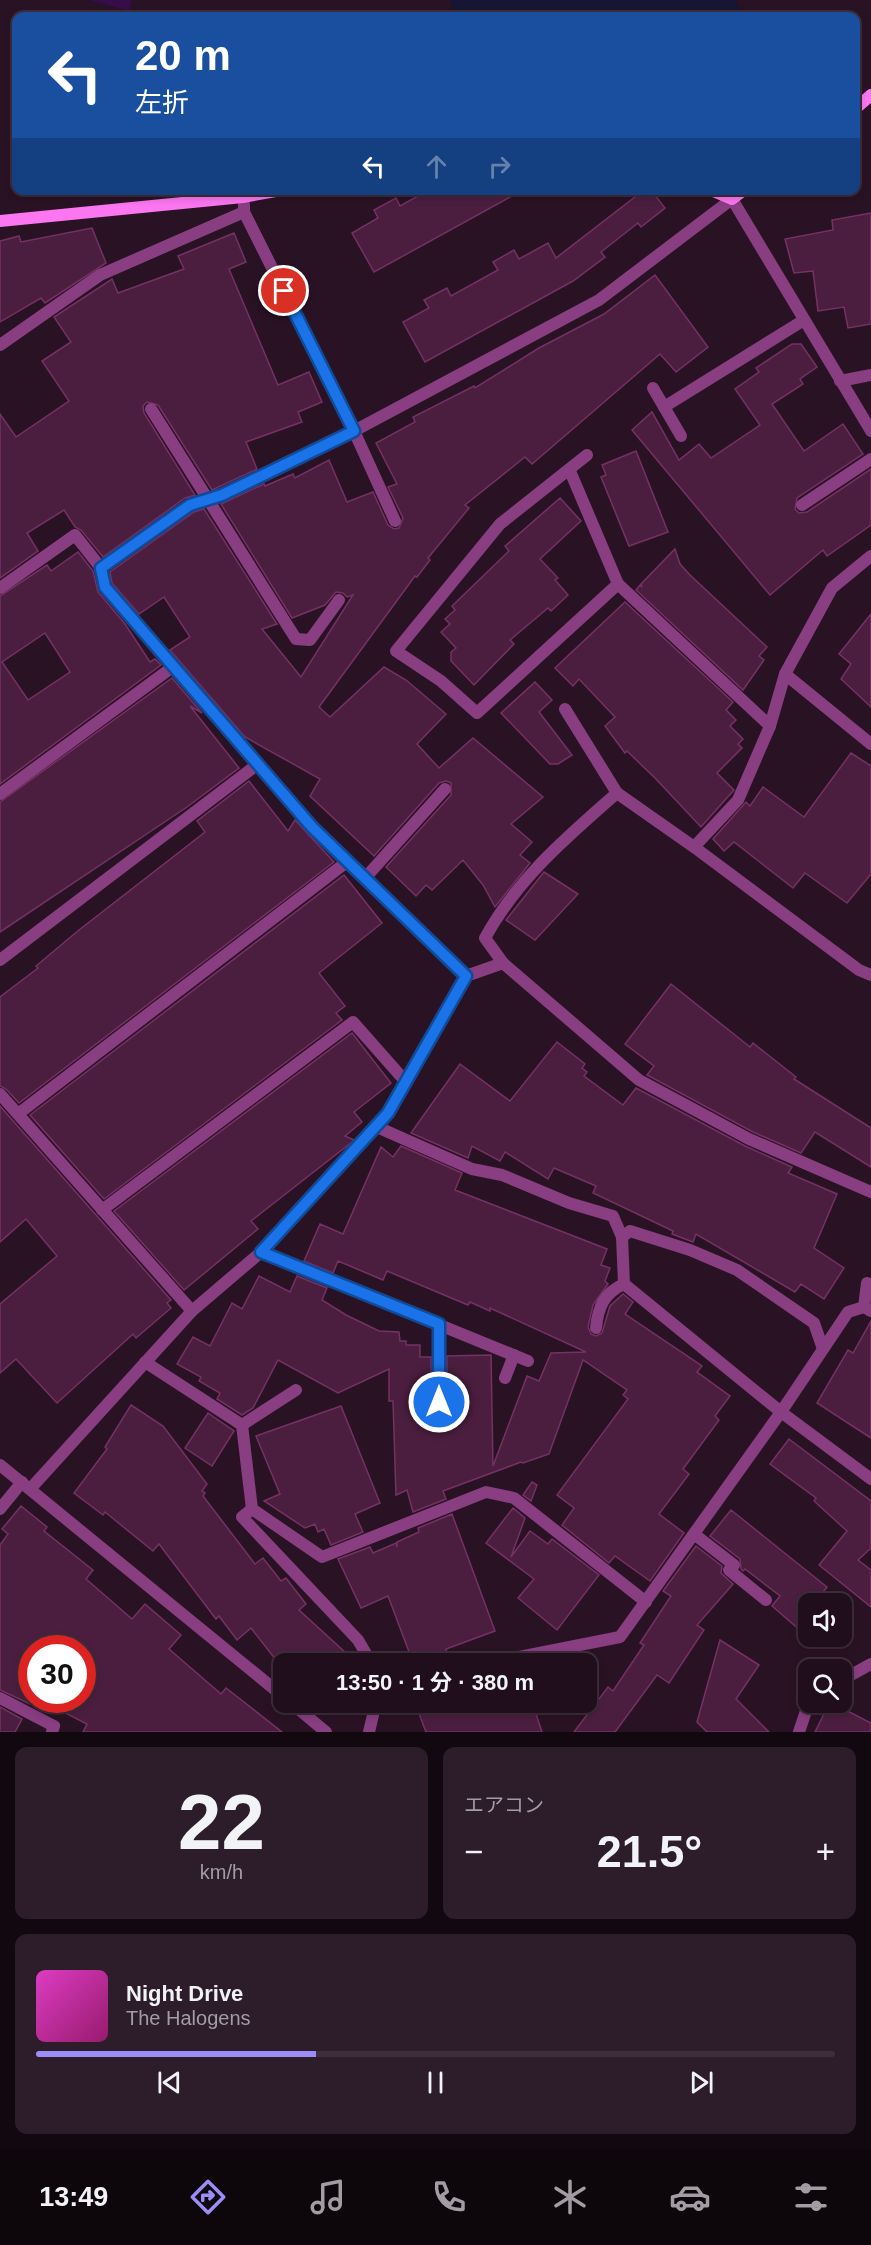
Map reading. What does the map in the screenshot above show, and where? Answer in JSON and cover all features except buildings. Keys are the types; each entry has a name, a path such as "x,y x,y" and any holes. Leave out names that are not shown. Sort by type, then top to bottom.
{"street":[{"path":"0,220 254,195"},
{"path":"722,195 732,200 871,431"},
{"path":"101,568 190,505 222,495 354,431 600,300 738,195"},
{"path":"243,197 244,212 354,431 395,521"},
{"path":"0,345 100,275 244,212"},
{"path":"664,407 804,320"},
{"path":"840,381 871,375"},
{"path":"653,388 681,436"},
{"path":"151,410 296,639 310,640 339,600"},
{"path":"587,456 500,524 396,651 441,681 477,713 618,584"},
{"path":"802,505 871,459"},
{"path":"570,471 618,584 770,726"},
{"path":"0,588 75,535 101,568 105,587 312,827 466,976"},
{"path":"694,847 738,800 770,726 785,674 832,588 871,556"},
{"path":"0,794 174,666"},
{"path":"785,674 871,744"},
{"path":"565,710 616,793 694,847 859,970 871,975"},
{"path":"0,960 258,764"},
{"path":"366,877 445,789"},
{"path":"616,793 549,853 502,908 486,938 503,963 639,1080 749,1139 871,1192"},
{"path":"18,1114 348,861"},
{"path":"0,1509 26,1485 192,1311 261,1252 377,1127 406,1082 466,976 503,963"},
{"path":"102,1209 353,1022 406,1082"},
{"path":"0,1094 192,1311"},
{"path":"377,1127 472,1169 502,1174 569,1203 613,1216 622,1237 624,1284 781,1412 871,1479"},
{"path":"622,1237 630,1231 690,1250 737,1270 814,1323 824,1349"},
{"path":"261,1252 528,1361"},
{"path":"539,1653 620,1637 781,1412 849,1312 868,1309 867,1283"},
{"path":"596,1328 602,1302 611,1289 624,1284"},
{"path":"439,1324 439,1402"},
{"path":"505,1378 514,1355"},
{"path":"145,1362 242,1425"},
{"path":"242,1425 296,1390"},
{"path":"242,1425 252,1509 322,1557 486,1492 514,1498 645,1602"},
{"path":"0,1465 273,1688"},
{"path":"252,1509 242,1517 358,1640 366,1653"},
{"path":"694,1534 734,1565 729,1570 766,1600"},
{"path":"852,1674 871,1664"},
{"path":"0,1698 54,1726 52,1732"},
{"path":"303,1713 326,1732"},
{"path":"369,1732 373,1713"},
{"path":"800,1732 806,1713"}],"shaded area":[{"path":"89,0 132,0 129,11"},
{"path":"450,0 736,0 740,12 454,12"}],"route":[{"path":"284,291 354,431 222,495 190,505 101,568 105,587 312,827 466,976 388,1113 261,1252 439,1324 439,1402"}]}
